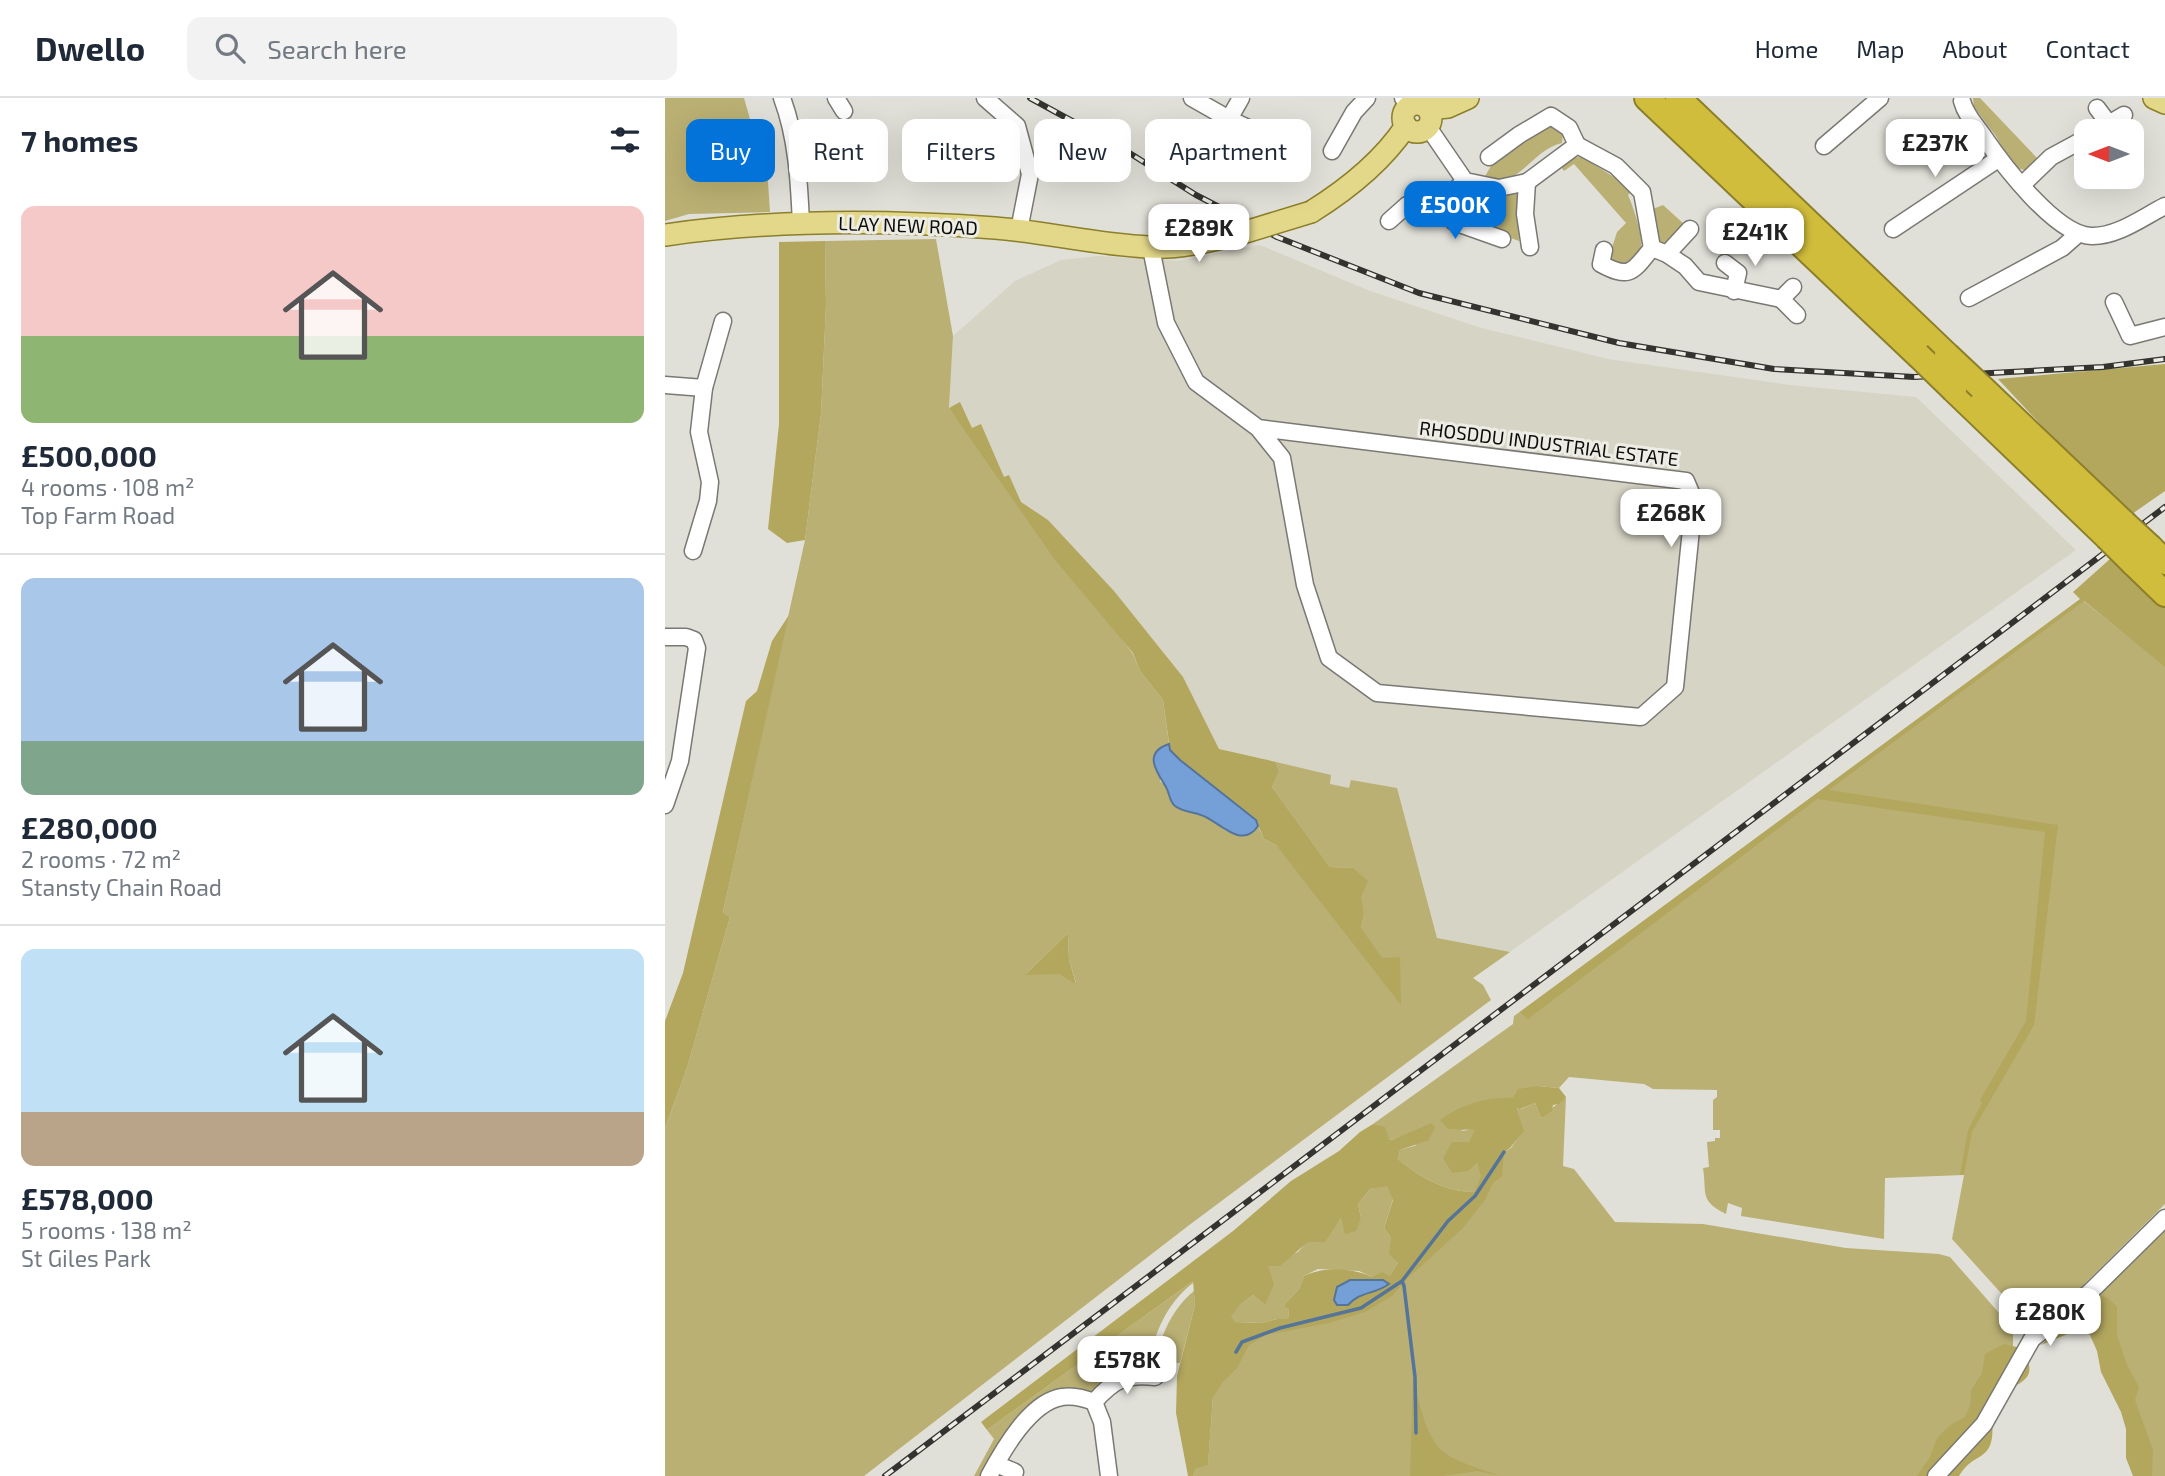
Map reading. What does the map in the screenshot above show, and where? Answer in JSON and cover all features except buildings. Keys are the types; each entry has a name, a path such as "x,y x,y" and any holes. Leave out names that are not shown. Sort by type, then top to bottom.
{"highway":[{"path":"1647,98 1954,390 2150,558 2165,594"},
{"path":"1678,98 1981,387 2115,530"}],"main road":[{"path":"1415,113 1448,107 1468,98"},
{"path":"2154,98 2165,103"},
{"name":"LLAY NEW ROAD","path":"665,234 801,223 886,221 1019,230 1151,248 1205,242 1311,212 1335,197 1373,166 1391,148 1415,113"}],"street":[{"path":"782,98 788,114 798,167 801,223"},
{"path":"985,98 1017,126 1030,174 1019,230"},
{"path":"1192,98 1229,119 1241,98"},
{"path":"1332,151 1352,128 1354,112 1367,98"},
{"path":"1824,146 1832,130 1880,98"},
{"path":"1957,99 1998,159 2052,216 2078,234 2107,234 2165,206"},
{"path":"2098,108 2101,119"},
{"path":"1489,158 1551,111 1569,128 1577,145 1616,166 1641,192 1660,251 1685,266 1699,282 1781,299 1797,315"},
{"path":"1415,113 1465,181 1499,188 1527,182 1577,145"},
{"path":"2119,119 2124,116"},
{"path":"2022,185 2051,157 2074,145"},
{"path":"1894,208 1899,226 1998,159"},
{"path":"1389,221 1406,205 1443,201 1465,181"},
{"path":"1527,182 1525,214 1530,247"},
{"path":"1443,201 1454,222 1502,239"},
{"path":"1600,260 1617,272 1632,272 1690,229"},
{"path":"1969,298 2062,248 2078,234"},
{"name":"RHOSDDU INDUSTRIAL ESTATE","path":"1151,248 1166,323 1196,382 1258,428 1282,458 1305,585 1329,658 1377,693 1640,717 1675,687 1694,500 1686,481 1258,428"},
{"path":"1724,263 1738,274 1734,290"},
{"path":"1781,299 1793,287"},
{"path":"2114,302 2130,336 2165,327"},
{"path":"693,551 708,501 710,482 699,432 704,388 723,321"},
{"path":"665,385 704,388"},
{"path":"665,636 686,637 694,640 697,648 680,761 665,804"},
{"path":"1936,1476 1984,1424 2032,1339 2090,1292 2165,1218"},
{"path":"1094,1402 1116,1380 1135,1375 1155,1377"},
{"path":"1015,1472 993,1470 1003,1450 1030,1416 1050,1401 1062,1397 1079,1397 1094,1402 1102,1422 1109,1476"}],"shaded area":[{"path":"665,98 744,98 750,119 686,119 686,182 768,182 770,212 689,214 665,221"},
{"path":"1973,98 1980,98 2038,159 2028,171 2017,168 2007,157 1996,136 1974,107"},
{"path":"1548,123 1560,125 1562,143 1545,150 1512,177 1503,181 1483,180 1496,157"},
{"path":"1582,157 1617,179 1630,193 1628,195 1638,223 1641,246 1637,255 1625,267 1611,262 1609,257 1617,232 1626,223 1574,164 1564,171 1557,162 1566,158"},
{"path":"1520,193 1519,241 1458,219 1452,203 1457,202 1464,194"},
{"path":"1663,205 1684,224 1683,229 1665,246 1659,243 1653,209"},
{"path":"936,239 953,336 949,408 1133,654 1140,671 1163,700 1169,744 1161,747 1160,781 1167,788 1169,797 1188,812 1204,815 1226,831 1255,831 1258,826 1264,839 1276,845 1382,959 1361,927 1364,915 1353,868 1330,867 1272,787 1279,772 1276,762 1331,775 1330,784 1349,788 1351,780 1397,788 1437,938 1510,952 1473,978 1483,985 1491,1000 1188,1226 864,1476 665,1476 665,1128 687,1068 730,917 723,912 805,540 821,414 826,305 825,241","holes":["1068,933 1069,959 1076,983 1058,974 1026,974"]},
{"path":"825,241 826,305 821,414 805,540 787,543 768,529 779,424 779,242"},
{"path":"1260,245 1370,291 1478,327 1608,359 1790,385 1916,397 2076,550 1473,978 1405,1011 949,408 953,336 1015,281 1061,260 1098,256 1178,261"},
{"path":"2165,364 2165,491 2132,514 2057,442 1998,379"},
{"path":"960,402 972,428 981,424 1004,477 1009,475 1021,502 1048,520 1114,591 1183,677 1219,749 1276,762 1279,772 1272,787 1330,867 1353,868 1368,881 1361,897 1364,915 1361,927 1382,958 1400,957 1401,1005 1276,845 1264,839 1256,820 1170,750 1163,700 1140,671 1133,653 1055,560 949,408"},
{"path":"2110,559 2165,607 2165,667 2084,601 1829,790 2058,825 2034,1025 1972,1132 1964,1175 1960,1175 1968,1130 1982,1103 1980,1100 2026,1021 2045,832 1817,799 1528,1019 1520,1012 2080,599 2073,592"},
{"path":"2081,599 2165,666 2165,1204 2042,1326 2029,1324 1952,1239 1964,1175 1885,1178 1884,1239 1741,1216 1742,1208 1728,1203 1726,1214 1717,1209 1706,1196 1703,1168 1709,1167 1707,1142 1720,1138 1720,1130 1713,1130 1713,1100 1717,1097 1717,1090 1653,1089 1644,1084 1569,1077 1559,1088 1538,1086 1513,1098 1461,1131 1476,1129 1468,1142 1482,1175 1474,1192 1433,1182 1398,1159 1400,1150 1417,1145 1389,1139 1373,1124 1513,1024 1514,1016"},
{"path":"789,615 723,912 730,917 687,1068 665,1128 665,1021 683,973 746,701 757,691 772,641"},
{"path":"1068,933 1069,959 1076,984 1058,974 1025,975"},
{"path":"1538,1086 1559,1088 1566,1097 1559,1104 1553,1105 1552,1111 1541,1118 1535,1103 1517,1108 1524,1131 1504,1152 1502,1176 1493,1183 1485,1200 1462,1229 1392,1296 1365,1312 1329,1323 1266,1335 1249,1345 1237,1368 1213,1397 1208,1465 1196,1469 1193,1476 1188,1476 1176,1413 1177,1376 1195,1305 1193,1281 987,1430 981,1422 1233,1231 1291,1181 1339,1151 1373,1124 1385,1127 1389,1139 1393,1140 1431,1123 1435,1127 1429,1140 1400,1150 1398,1159 1433,1182 1474,1192 1481,1176 1477,1163 1468,1171 1452,1173 1443,1158 1452,1142 1468,1142 1475,1130 1448,1129 1440,1120 1475,1103 1494,1098 1513,1098 1518,1089","holes":["1387,1186 1393,1200 1384,1228 1391,1238 1389,1254 1398,1263 1389,1276 1382,1272 1372,1277 1338,1269 1312,1273 1304,1276 1299,1289 1283,1306 1289,1310 1288,1319 1262,1323 1235,1322 1231,1316 1253,1295 1265,1305 1274,1284 1268,1266 1280,1266 1308,1242 1325,1242 1341,1218 1345,1234 1356,1231 1361,1218 1358,1204 1370,1189"]},
{"path":"1566,1097 1563,1166 1574,1169 1615,1222 1703,1224 1846,1248 1950,1257 2013,1329 2013,1346 1997,1380 1922,1476 1193,1476 1196,1469 1208,1464 1213,1397 1227,1348 1280,1328 1361,1308 1475,1196 1504,1152 1511,1148 1523,1131 1517,1107 1521,1109 1535,1103 1541,1118"},
{"path":"1387,1185 1393,1199 1384,1228 1391,1238 1398,1263 1389,1276 1372,1277 1359,1271 1318,1269 1304,1276 1299,1289 1283,1306 1289,1310 1288,1319 1262,1323 1235,1322 1230,1316 1253,1295 1265,1305 1267,1266 1298,1252 1308,1241 1334,1227 1342,1217 1361,1218 1358,1204 1370,1189"},
{"path":"2165,1228 2165,1476 2138,1476 2098,1291"},
{"path":"1193,1281 1163,1319 1149,1364 1144,1365 1143,1371 1107,1380 1106,1377 1111,1371 1109,1369 1103,1376 1104,1383 1092,1392 1066,1394 1036,1407 1015,1421 1008,1430 984,1476 974,1476 994,1439 987,1430"},
{"path":"1194,1291 1195,1305 1180,1363 1156,1362 1169,1323 1180,1305"},
{"path":"2102,1296 2117,1307 2117,1335 2127,1365 2139,1387 2135,1400 2153,1450 2152,1476 2133,1476 2126,1458 2126,1429 2121,1412 2101,1372 2097,1351 2090,1335 2077,1330 2041,1345 2087,1302"},
{"path":"2004,1344 2021,1348 2029,1372 2009,1390 2007,1401 1992,1419 1991,1444 1988,1450 1971,1462 1959,1476 1917,1476 1930,1457 1937,1438 1950,1425 1965,1417 1970,1406 1971,1390 1982,1373 1985,1354"},
{"path":"1413,1377 1426,1425 1440,1449 1460,1461 1501,1476 1477,1471 1443,1476 1410,1476"}],"water":[{"path":"1169,744 1170,750 1180,760 1256,820 1258,826 1251,833 1237,835 1208,818 1181,810 1173,804 1154,763 1156,752"},
{"path":"1350,1280 1383,1280 1389,1284 1357,1297 1348,1305 1337,1305 1334,1300 1337,1287"}],"waterway":[{"path":"1236,1352 1242,1342 1280,1328 1361,1308 1402,1281 1448,1221 1475,1196 1504,1152"},
{"path":"1402,1281 1415,1377 1416,1433"}],"railway":[{"path":"1030,98 1120,147 1196,195 1277,237 1419,293 1619,343 1774,369 1914,377 2103,367 2165,359"},
{"path":"885,1476 2165,507"}]}
